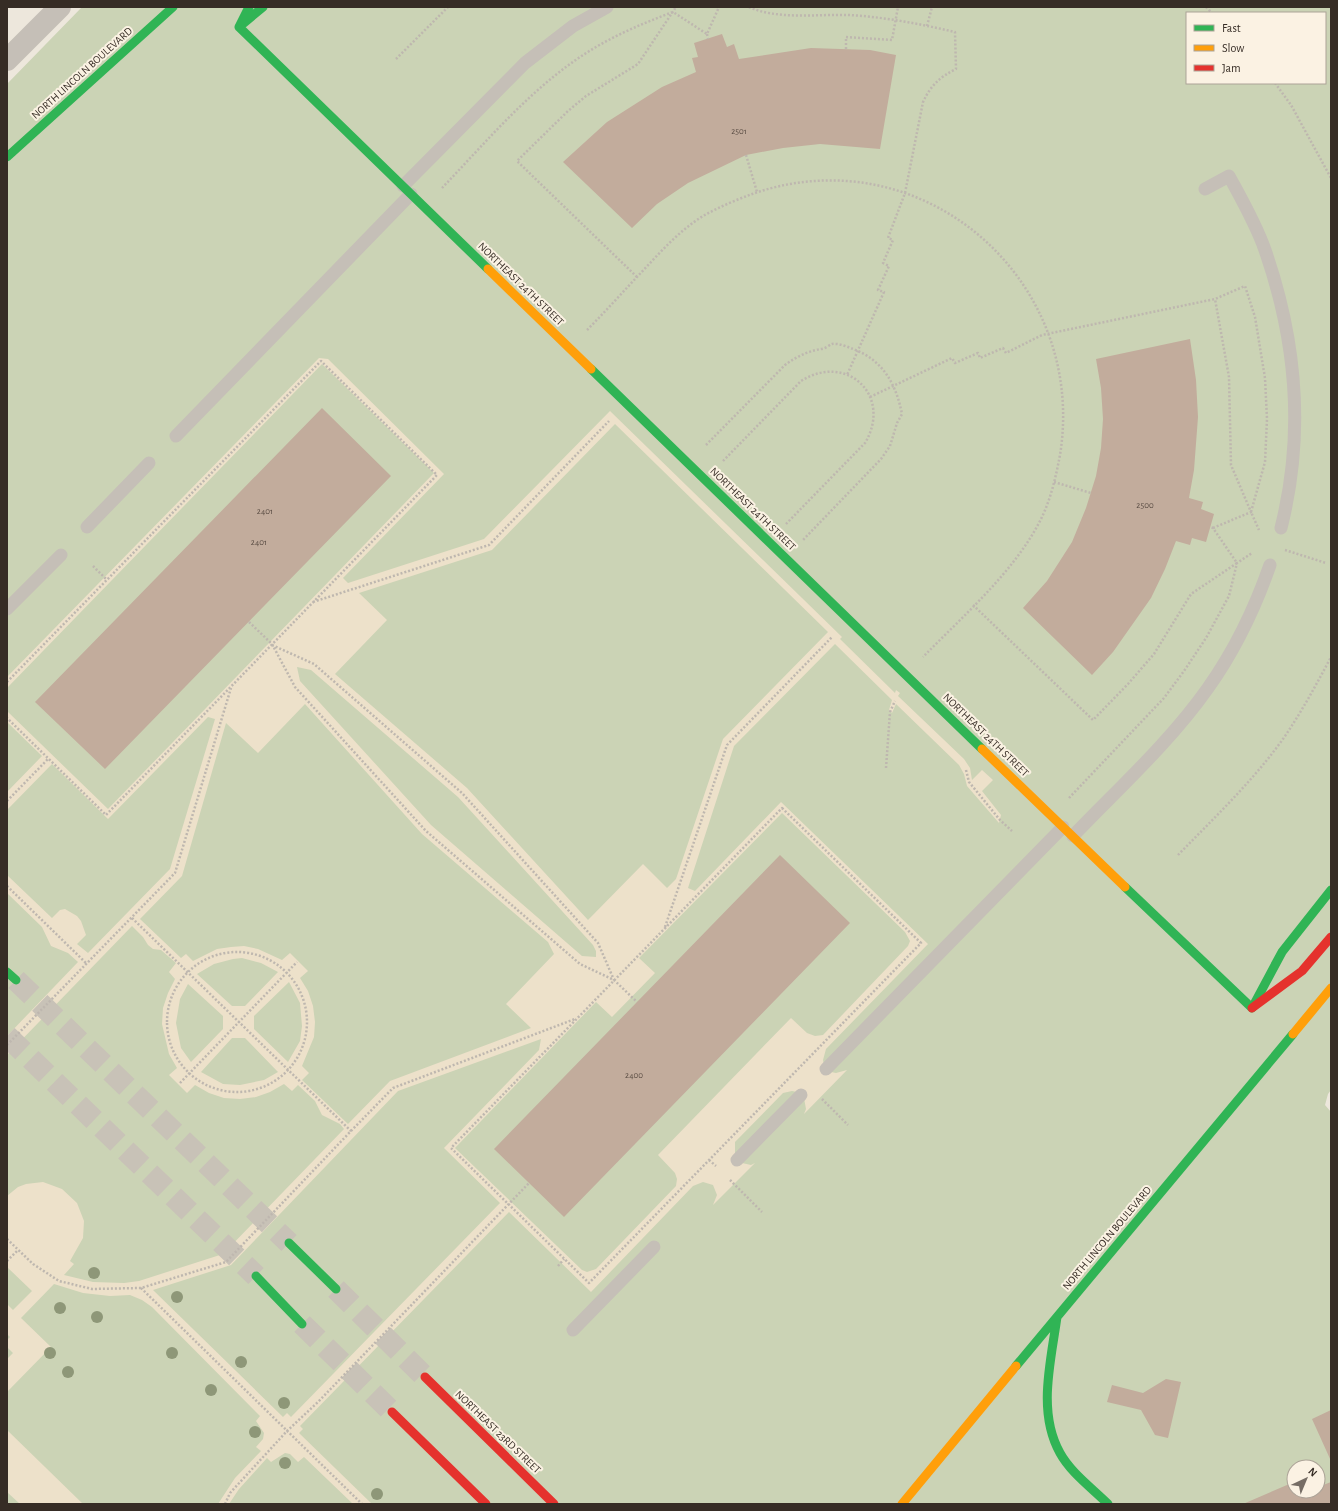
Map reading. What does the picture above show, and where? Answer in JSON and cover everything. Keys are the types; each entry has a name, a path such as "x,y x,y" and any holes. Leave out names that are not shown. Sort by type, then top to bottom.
{"main road":[{"name":"NORTH LINCOLN BOULEVARD","path":"7,157 174,7"},
{"path":"239,27 249,7"},
{"path":"239,27 263,7"},
{"name":"NORTHEAST 24TH STREET","path":"239,27 849,620 1252,1008"},
{"path":"1252,1008 1282,952 1331,890"},
{"path":"1252,1008 1302,971 1331,937"},
{"path":"7,972 16,980"},
{"name":"NORTH LINCOLN BOULEVARD","path":"902,1504 1331,988"},
{"path":"289,1243 336,1289"},
{"path":"256,1276 302,1324"},
{"path":"1057,1317 1046,1397 1052,1437 1059,1452 1068,1464 1108,1504"},
{"name":"NORTHEAST 23RD STREET","path":"425,1377 554,1504"},
{"path":"392,1412 486,1504"}],"street":[{"path":"7,60 60,7"}],"lane":[{"path":"176,436 525,63 573,26 607,7"},
{"path":"1205,189 1229,176 1247,209 1265,249 1278,295 1291,351 1296,404 1295,450 1288,499 1281,528"},
{"path":"87,528 150,463"},
{"path":"7,609 61,554"},
{"path":"826,1069 1068,831 1172,733 1208,688 1238,640 1259,595 1270,566"},
{"path":"737,1160 801,1094"},
{"path":"573,1330 654,1247"}],"path":[{"path":"396,59 448,7"},
{"path":"637,277 517,161 568,111 586,96 638,64 676,7"},
{"path":"708,39 707,34 718,7"},
{"path":"749,7 757,10 796,15 848,15 927,26 955,32 956,69 937,80 929,89 923,102 905,193 888,238 893,240 884,263 889,266 878,290 884,292 847,375"},
{"path":"846,49 846,36 892,40 898,7"},
{"path":"927,26 932,7"},
{"path":"673,12 707,34"},
{"path":"424,207 529,100 562,71 602,44 634,27 673,12"},
{"path":"1276,84 1291,105 1331,178"},
{"path":"746,155 757,192"},
{"path":"585,332 682,232 704,216 733,201 757,192 781,186 836,180 862,182 905,193 951,214 993,248 1027,287 1040,311 1060,367 1064,406 1063,437 1054,482 1042,518 1028,542 1002,575 923,658 908,677 895,699 890,712 886,768"},
{"path":"870,397 952,358 955,363 978,353 980,358 1003,348 1006,353 1042,335 1215,299 1245,286 1255,317 1260,342 1265,378 1267,412 1265,462 1252,512"},
{"path":"1215,299 1224,338 1229,377 1231,465 1260,531"},
{"path":"705,447 785,365 795,358 823,349 832,344 847,346 879,364 888,374 894,385 902,414 897,423 890,446 881,459 802,541"},
{"path":"7,682 321,361 437,475 106,815 7,718"},
{"path":"721,463 801,381 812,374 836,371 847,375 858,382 870,397 874,408 875,420 871,433 865,443 785,525"},
{"path":"313,602 489,545 626,403"},
{"path":"1054,482 1091,493"},
{"path":"1237,563 1211,528 1252,512"},
{"path":"1280,548 1326,563"},
{"path":"974,605 1093,720 1128,684 1154,654 1191,594 1254,551"},
{"path":"1052,816 1164,698 1184,672 1206,638 1229,596 1237,563"},
{"path":"93,566 107,580"},
{"path":"664,929 727,745 849,620"},
{"path":"249,622 272,644 295,687 426,831 580,964 614,980 637,1002"},
{"path":"272,644 314,664 462,793 598,943 614,980"},
{"path":"1178,855 1222,810 1283,739 1313,691 1331,657"},
{"path":"7,1045 175,873 231,686"},
{"path":"895,699 901,705"},
{"path":"7,801 48,759"},
{"path":"964,766 969,782 1000,820 1012,831"},
{"path":"782,808 921,943 589,1283 451,1148 664,929 782,808"},
{"path":"7,886 87,964"},
{"path":"132,918 350,1130"},
{"path":"232,951 249,952 265,958 280,966 287,972 302,992 308,1026 305,1042 298,1058 289,1070 274,1082 259,1089 242,1092 226,1092 209,1087 189,1073 174,1052 168,1035 167,1018 170,1002 177,986 187,972 200,962 216,955 232,951"},
{"path":"180,1083 297,962"},
{"path":"7,1239 17,1251 33,1264 59,1281 92,1288 141,1288 226,1262 350,1130 393,1088 578,1018"},
{"path":"709,1160 719,1170"},
{"path":"729,1179 762,1212"},
{"path":"225,1504 230,1493 287,1431 323,1396 529,1183"},
{"path":"7,1261 17,1251"},
{"path":"558,1266 564,1259"},
{"path":"141,1288 362,1504"}],"green space":[{"path":"82,7 1331,7 1331,1090 1328,1094 1325,1105 1331,1112 1331,1504 7,1504 7,84"}],"shaded area":[{"path":"319,358 328,359 444,474 343,578 348,583 484,539 610,411 842,637 840,639 895,693 896,690 900,693 898,696 964,759 970,768 972,780 982,770 993,780 982,791 1001,815 999,823 967,786 964,774 959,765 896,704 892,713 889,710 892,700 835,644 734,746 688,888 695,891 781,802 928,944 826,1049 823,1060 824,1065 831,1072 836,1073 847,1070 804,1114 806,1109 804,1098 797,1092 792,1091 783,1093 735,1142 735,1157 742,1163 751,1165 755,1163 713,1205 717,1195 713,1185 703,1182 693,1186 591,1292 509,1212 300,1426 303,1429 299,1433 372,1504 353,1504 304,1457 298,1462 290,1454 285,1453 271,1462 267,1458 239,1489 229,1504 218,1504 235,1478 261,1451 256,1447 263,1439 264,1433 256,1421 260,1416 152,1307 142,1300 130,1295 110,1296 83,1293 54,1284 21,1318 51,1347 7,1392 7,1359 13,1353 7,1347 7,1340 10,1337 7,1334 7,1304 13,1310 32,1291 7,1267 7,1196 18,1187 26,1184 43,1182 62,1189 77,1203 84,1221 83,1238 70,1261 74,1264 64,1275 93,1282 124,1283 139,1281 223,1254 344,1129 340,1124 322,1115 315,1101 298,1085 292,1091 284,1084 270,1092 256,1097 240,1099 224,1098 209,1093 195,1085 187,1093 169,1075 177,1068 169,1054 162,1024 163,1008 175,979 169,972 176,963 161,950 153,949 148,945 143,937 132,926 7,1055 7,1036 78,962 68,953 51,946 42,927 7,893 7,875 52,918 60,910 65,909 77,916 81,921 86,935 77,944 88,953 170,869 215,719 208,717 108,819 52,764 7,810 7,792 42,756 7,722 7,711 108,809 434,473 322,364 7,688 7,677","holes":["615,424 828,632 723,739 676,879 667,888 643,864 588,920 467,788 335,674 387,620 359,593 492,550","297,667 311,670 458,797 593,945 596,951 596,957 582,956 431,825 300,681","305,704 422,834 548,942 554,954 506,1004 531,1028 390,1081 348,1124 302,1080 309,1073 302,1066 314,1037 315,1022 313,1006 308,991 300,978 308,971 290,953 282,960 258,949 244,946 231,947 217,949 193,961 186,954 181,958 140,919 182,876 226,723 258,753","782,813 905,932 910,941 908,946 823,1035 815,1036 807,1033 791,1018 658,1155 675,1173 677,1179 676,1186 596,1269 587,1272 582,1270 455,1148 596,1002 612,1017 655,973 639,958","242,958 261,963 278,972 245,1006 232,1006 197,974 214,964","289,982 300,1003 302,1026 300,1041 288,1062 254,1029 254,1016","188,984 223,1016 223,1029 191,1062 181,1048 176,1023 180,999","232,1038 245,1038 278,1072 264,1080 240,1085 223,1084 201,1072","541,1039 539,1050 444,1148 500,1203 291,1417 287,1413 283,1417 153,1290 231,1265 398,1091"]},
{"path":"7,1430 83,1504 20,1504 7,1492"}],"building":[{"path":"722,34 727,47 734,44 739,59 811,48 870,50 896,55 880,149 820,144 783,148 746,155 688,183 657,204 632,228 563,162 607,122 662,87 696,72 692,58 698,57 694,43"},
{"path":"1190,339 1196,380 1198,417 1194,470 1189,498 1203,502 1201,509 1214,514 1206,542 1192,538 1190,545 1176,541 1151,598 1113,652 1092,675 1023,608 1047,581 1072,542 1086,508 1096,476 1101,448 1103,419 1101,388 1096,359"},
{"path":"322,408 391,476 105,769 35,702"},
{"path":"780,855 850,923 564,1217 494,1149"},
{"path":"1166,1379 1181,1382 1168,1438 1155,1435 1141,1410 1107,1402 1112,1385 1143,1393"},
{"path":"1331,1410 1331,1461 1312,1419"},
{"path":"1331,1482 1331,1504 1243,1504 1286,1485 1286,1499 1326,1499 1326,1484"}],"tunnel":[{"path":"16,980 289,1243"},
{"path":"7,1036 256,1276"},
{"path":"336,1289 425,1377"},
{"path":"302,1324 392,1412"}],"traffic: fast":[{"path":"7,157 173,7"},
{"path":"239,27 249,7"},
{"path":"263,7 239,27 488,269"},
{"path":"591,369 982,749"},
{"path":"1125,887 1252,1008 1282,952 1331,890"},
{"path":"7,972 16,980"},
{"path":"1016,1366 1293,1034"},
{"path":"289,1243 336,1289"},
{"path":"256,1276 302,1324"},
{"path":"1057,1317 1049,1369 1047,1404 1053,1437 1060,1453 1070,1467 1108,1504"}],"traffic: slow":[{"path":"488,269 591,369"},
{"path":"982,749 1125,887"},
{"path":"1293,1034 1331,988"},
{"path":"902,1504 1016,1366"}],"traffic: jam":[{"path":"1252,1008 1302,971 1331,937"},
{"path":"425,1377 554,1504"},
{"path":"392,1412 486,1504"}]}
